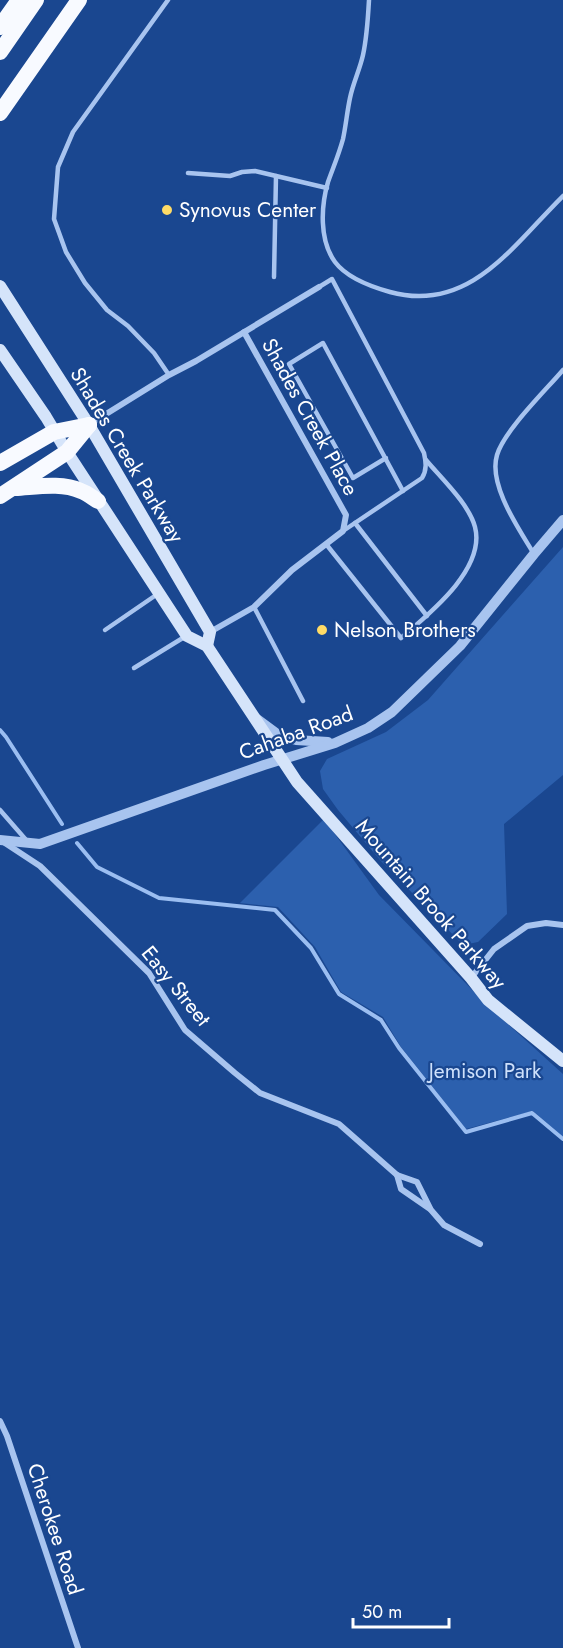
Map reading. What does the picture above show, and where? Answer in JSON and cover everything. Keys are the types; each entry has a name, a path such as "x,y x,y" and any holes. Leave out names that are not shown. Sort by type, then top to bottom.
{"highway":[{"path":"0,27 19,0"},
{"path":"0,52 36,0"},
{"path":"0,113 79,0"},
{"path":"0,463 54,432 89,425"},
{"path":"7,492 67,452 89,425"},
{"path":"7,492 53,486 68,487 81,490 98,501"}],"main road":[{"name":"Shades Creek Parkway","path":"0,286 89,425 210,632"},
{"path":"0,350 187,636 207,646 283,760"},
{"path":"207,646 210,632"},
{"name":"Mountain Brook Parkway","path":"283,760 297,782 488,1000 563,1061"}],"street":[{"name":"Shades Creek Place","path":"89,425 319,286"},
{"name":"Shades Creek Place","path":"210,632 254,607 292,570 343,531 346,515 244,332"},
{"name":"Cahaba Road","path":"0,840 40,844 264,765 335,743 368,728 392,712 460,646 563,520"},
{"path":"254,717 280,736 296,740 335,743"},
{"name":"Easy Street","path":"0,840 40,866 149,973 185,1030 235,1073 260,1092 339,1124 397,1175 417,1182 431,1210"},
{"path":"471,978 494,949 527,926 546,923 563,925"},
{"name":"Easy Street","path":"397,1175 401,1189 431,1210 444,1225 480,1244"},
{"name":"Cherokee Road","path":"0,1421 78,1648"}],"lane":[{"path":"168,0 73,132 58,167 54,219 66,252 85,283 107,310 128,326 154,353 169,375"},
{"path":"369,0 363,56 350,97 340,151 327,188 323,210 324,232 329,251 336,262 351,276 385,291 419,297 442,294 477,279 505,257 563,196"},
{"path":"188,173 230,176 255,171 327,188"},
{"path":"274,276 276,176"},
{"path":"319,286 344,270"},
{"path":"332,279 426,460 425,473 422,478 343,531"},
{"path":"386,458 352,478 289,364 323,343 386,458 403,491"},
{"path":"534,554 504,501 496,475 497,456 507,435 563,370"},
{"path":"326,544 401,638 427,616 455,586 471,563 478,543 475,526 465,506 426,460"},
{"path":"355,523 427,616"},
{"path":"105,630 159,593"},
{"path":"254,607 303,700"},
{"path":"134,668 187,636"},
{"path":"0,811 29,843"}],"green space":[{"path":"563,547 563,775 504,824 507,914 478,942 463,945 380,860 338,810 323,789 320,771 327,759 386,732 428,700"},
{"name":"Jemison Park","path":"324,819 379,895 488,1006 563,1074 563,1137 533,1111 466,1129 401,1047 383,1017 341,992 315,947 278,907 240,903"}],"waterway":[{"path":"0,730 62,824"},
{"path":"77,843 97,867 159,898 275,910 311,948 339,994 381,1020 399,1048 466,1132 532,1113 563,1139"}],"place":[{"name":"Synovus Center","path":"167,210"},
{"name":"Nelson Brothers","path":"322,630"}]}
